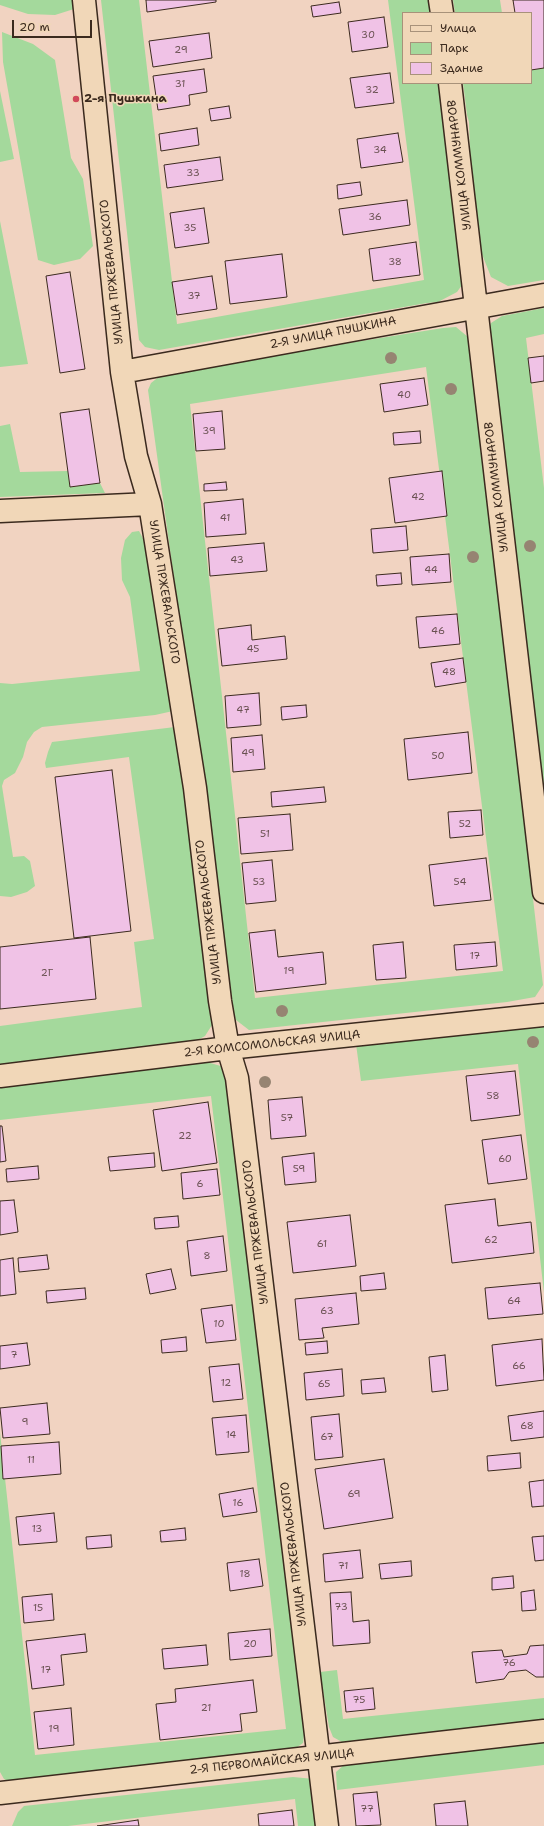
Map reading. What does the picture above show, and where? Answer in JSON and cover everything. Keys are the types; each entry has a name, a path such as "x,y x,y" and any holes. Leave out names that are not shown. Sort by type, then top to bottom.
{"street":[{"name":"УЛИЦА ПРЖЕВАЛЬСКОГО","path":"84,0 122,372 136,456 150,504 195,788 220,1001 228,1048 237,1078 327,1826"},
{"path":"440,0 442,12"},
{"name":"УЛИЦА КОММУНАРОВ","path":"450,84 544,892"},
{"name":"2-Я УЛИЦА ПУШКИНА","path":"122,372 477,306 544,295"},
{"path":"0,511 150,504"},
{"name":"2-Я КОМСОМОЛЬСКАЯ УЛИЦА","path":"0,1076 228,1048 544,1015"},
{"name":"2-Я ПЕРВОМАЙСКАЯ УЛИЦА","path":"0,1793 544,1731"}],"green space":[{"path":"0,0 72,0 74,9 55,15 28,14 0,5"},
{"path":"101,0 139,0 177,324 424,280 388,0 430,0 431,12 402,12 402,84 440,84 463,278 462,285 457,292 438,302 159,350 145,347 139,340"},
{"path":"453,0 500,0 502,12 455,12"},
{"path":"2,32 33,44 55,60 71,158 83,179 93,246 80,259 54,265 38,260 3,62"},
{"path":"544,64 544,280 508,286 491,277 482,254 471,180 469,122 463,84 532,84 532,65"},
{"path":"0,91 14,159 0,162"},
{"path":"0,221 28,364 0,367"},
{"path":"544,308 544,334 526,338 544,488 544,794 489,329 491,323 502,316"},
{"path":"456,327 468,337 543,985 535,997 507,1002 249,1030 236,1020 234,1014 148,390 151,383 160,376 173,371","holes":["426,367 503,971 255,998 190,404"]},
{"path":"10,424 20,472 68,471 70,487 100,483 105,493 0,497 0,426"},
{"path":"139,531 146,544 173,711 155,715 42,727 34,732 27,742 23,757 15,773 4,780 2,786 13,857 24,856 30,861 35,886 27,892 11,897 0,896 0,683 12,684 140,671 130,597 122,580 121,558 125,540 132,532"},
{"path":"175,727 216,1011 212,1025 205,1036 192,1043 0,1066 0,1026 142,1007 134,942 154,939 129,757 46,768 45,763 52,742"},
{"path":"544,1024 544,1293 518,1064 361,1081 356,1044"},
{"path":"207,1062 224,1067 229,1077 305,1727 303,1743 296,1748 10,1782 4,1779 0,1772 0,1432 35,1755 286,1729 211,1096 0,1120 0,1087"},
{"path":"337,1670 343,1719 544,1698 544,1722 342,1742 333,1737 329,1727 320,1672"},
{"path":"544,1742 544,1765 337,1790 336,1772 345,1764"},
{"path":"293,1777 314,1779 325,1826 298,1826 295,1799 68,1826 12,1826 18,1812 24,1806"}],"building":[{"path":"146,0 216,0 216,2 147,12"},
{"path":"513,0 544,0 544,68 532,70 532,12 515,12"},
{"path":"339,2 341,13 313,17 311,6"},
{"path":"384,17 388,47 352,52 348,22"},
{"path":"209,33 212,58 153,67 149,41"},
{"path":"204,69 207,92 189,95 190,105 158,110 153,76"},
{"path":"390,73 394,103 355,108 350,78"},
{"path":"229,106 231,118 211,121 209,109"},
{"path":"197,128 199,145 161,151 159,134"},
{"path":"398,133 403,162 361,168 357,139"},
{"path":"220,157 223,180 167,188 164,165"},
{"path":"360,182 362,195 338,199 337,185"},
{"path":"407,200 410,225 343,235 339,209"},
{"path":"204,208 209,243 175,248 170,213"},
{"path":"416,242 420,275 373,281 369,249"},
{"path":"282,254 287,297 230,304 225,261"},
{"path":"70,272 85,369 60,373 46,276"},
{"path":"212,276 217,309 177,315 172,282"},
{"path":"544,356 544,381 531,383 528,358"},
{"path":"424,378 428,405 384,412 380,384"},
{"path":"89,409 100,483 70,487 60,413"},
{"path":"222,411 225,449 196,451 193,414"},
{"path":"420,431 421,443 394,445 393,433"},
{"path":"442,471 447,516 395,523 389,478"},
{"path":"226,482 227,490 204,491 204,484"},
{"path":"243,499 246,534 206,537 204,503"},
{"path":"406,526 408,550 373,553 371,529"},
{"path":"264,543 267,571 210,576 208,548"},
{"path":"449,554 451,582 412,585 410,557"},
{"path":"401,573 402,584 377,586 376,575"},
{"path":"457,614 460,644 419,648 416,617"},
{"path":"251,625 252,640 285,636 287,659 222,666 218,629"},
{"path":"463,658 466,682 435,687 431,663"},
{"path":"259,693 261,725 227,728 225,696"},
{"path":"306,705 307,717 282,720 281,707"},
{"path":"468,732 472,773 408,780 404,739"},
{"path":"262,735 265,769 233,772 231,738"},
{"path":"112,770 131,931 74,938 55,777"},
{"path":"324,787 326,802 272,807 271,792"},
{"path":"481,810 483,835 450,838 448,812"},
{"path":"290,814 293,850 241,854 238,818"},
{"path":"486,858 491,900 434,906 429,865"},
{"path":"272,860 276,901 246,904 242,863"},
{"path":"275,930 278,957 323,952 326,984 256,992 249,933"},
{"path":"90,937 96,999 0,1009 0,947"},
{"path":"403,942 406,978 376,980 373,945"},
{"path":"495,942 497,966 456,970 454,945"},
{"path":"515,1071 520,1115 471,1121 466,1076"},
{"path":"302,1097 306,1136 271,1139 268,1100"},
{"path":"208,1102 217,1163 162,1171 153,1110"},
{"path":"0,1126 2,1126 6,1161 0,1162"},
{"path":"521,1135 527,1179 488,1184 482,1140"},
{"path":"154,1153 155,1167 110,1171 108,1157"},
{"path":"314,1153 316,1182 285,1185 282,1157"},
{"path":"38,1166 39,1179 7,1182 6,1169"},
{"path":"217,1169 220,1195 183,1199 181,1173"},
{"path":"495,1199 498,1226 531,1222 534,1253 452,1263 445,1205"},
{"path":"14,1200 18,1232 0,1235 0,1201"},
{"path":"350,1215 356,1266 293,1273 287,1222"},
{"path":"178,1216 179,1227 155,1229 154,1218"},
{"path":"223,1236 227,1271 191,1276 187,1241"},
{"path":"47,1255 49,1269 19,1272 18,1258"},
{"path":"13,1258 16,1294 0,1296 0,1260"},
{"path":"171,1269 176,1289 150,1294 146,1274"},
{"path":"384,1273 386,1289 361,1291 360,1276"},
{"path":"540,1283 543,1314 488,1319 485,1288"},
{"path":"85,1288 86,1299 47,1303 46,1291"},
{"path":"356,1293 359,1324 322,1328 324,1338 299,1340 295,1299"},
{"path":"232,1305 236,1340 206,1343 201,1309"},
{"path":"186,1337 187,1351 162,1353 161,1340"},
{"path":"542,1339 544,1380 496,1386 492,1345"},
{"path":"327,1341 328,1353 306,1355 305,1343"},
{"path":"27,1343 30,1365 0,1369 0,1346"},
{"path":"445,1355 448,1390 432,1392 429,1357"},
{"path":"239,1364 243,1399 213,1402 209,1367"},
{"path":"342,1369 344,1396 306,1400 304,1373"},
{"path":"384,1378 386,1392 362,1394 361,1380"},
{"path":"47,1403 50,1434 3,1438 0,1408"},
{"path":"544,1411 544,1437 511,1441 508,1416"},
{"path":"339,1414 343,1457 315,1460 311,1417"},
{"path":"246,1415 249,1452 216,1455 212,1418"},
{"path":"59,1442 61,1474 3,1479 1,1446"},
{"path":"520,1453 521,1468 488,1471 487,1456"},
{"path":"384,1459 393,1518 324,1529 315,1469"},
{"path":"544,1480 544,1506 532,1507 529,1482"},
{"path":"253,1488 257,1512 223,1517 219,1494"},
{"path":"54,1513 57,1542 19,1545 16,1517"},
{"path":"185,1528 186,1540 161,1542 160,1531"},
{"path":"111,1535 112,1547 87,1549 86,1537"},
{"path":"544,1536 544,1560 535,1561 532,1537"},
{"path":"360,1550 363,1578 325,1582 323,1554"},
{"path":"259,1559 263,1586 230,1591 227,1563"},
{"path":"411,1561 412,1576 381,1579 379,1564"},
{"path":"513,1576 514,1588 492,1590 492,1578"},
{"path":"534,1590 536,1610 522,1611 521,1592"},
{"path":"351,1592 353,1622 369,1620 370,1643 333,1646 330,1593"},
{"path":"52,1594 54,1620 24,1623 22,1597"},
{"path":"270,1629 272,1656 230,1660 228,1633"},
{"path":"85,1634 87,1652 61,1655 64,1685 32,1689 26,1641"},
{"path":"206,1645 208,1665 164,1669 162,1649"},
{"path":"544,1645 544,1677 536,1677 526,1670 509,1672 504,1679 476,1683 472,1652 502,1650 504,1657 527,1654 530,1646"},
{"path":"253,1680 257,1712 240,1714 242,1731 160,1740 156,1704 176,1702 175,1689"},
{"path":"373,1688 375,1709 346,1712 344,1691"},
{"path":"71,1708 74,1745 38,1749 34,1712"},
{"path":"377,1792 381,1825 356,1826 353,1794"},
{"path":"465,1801 468,1826 436,1826 434,1804"},
{"path":"292,1810 294,1826 259,1826 258,1814"},
{"path":"138,1820 139,1826 97,1826"}],"place":[{"name":"2-я Пушкина","path":"76,99"}]}
